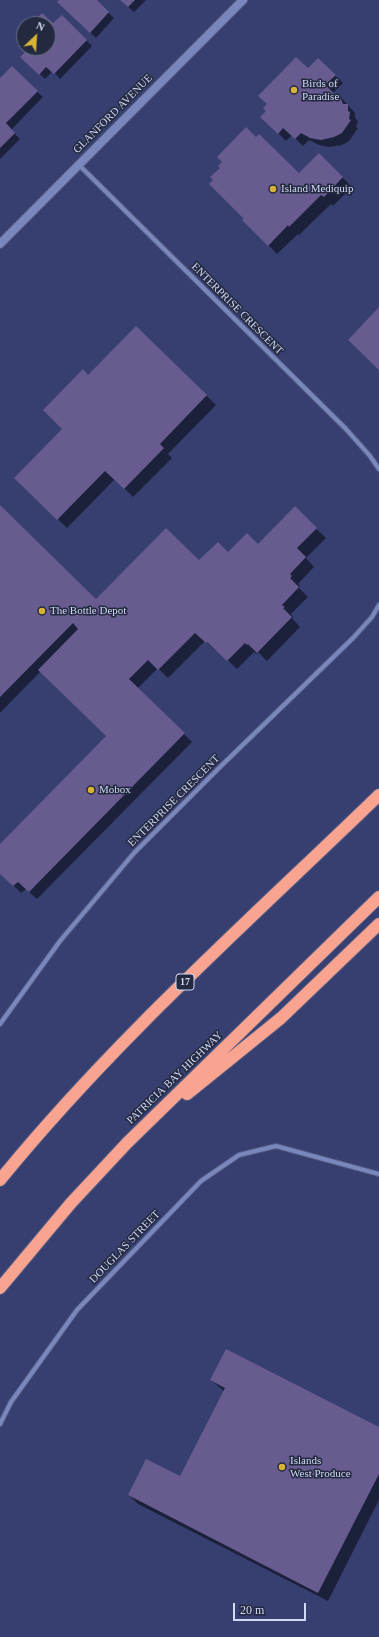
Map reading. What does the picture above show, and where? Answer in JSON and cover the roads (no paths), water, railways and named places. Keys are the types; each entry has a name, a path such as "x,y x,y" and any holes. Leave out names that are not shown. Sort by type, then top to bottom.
{"highway":[{"name":"17","path":"0,1180 31,1142 95,1071 379,795"},
{"name":"PATRICIA BAY HIGHWAY","path":"0,1288 71,1203 127,1143 379,897"},
{"path":"127,1143 281,1018 379,924"}],"main road":[{"name":"GLANFORD AVENUE","path":"0,244 242,0"}],"street":[{"name":"ENTERPRISE CRESCENT","path":"79,165 346,429 370,456 379,469"},
{"name":"ENTERPRISE CRESCENT","path":"0,1024 60,941 134,853 353,638 372,617 379,606"},
{"name":"DOUGLAS STREET","path":"0,1424 11,1402 77,1310 201,1181 240,1155 276,1146 379,1174"}],"place":[{"name":"Birds of Paradise","path":"294,90"},
{"name":"Island Mediquip","path":"273,189"},
{"name":"The Bottle Depot","path":"42,611"},
{"name":"Mobox","path":"91,790"},
{"name":"Islands West Produce","path":"282,1467"}]}
